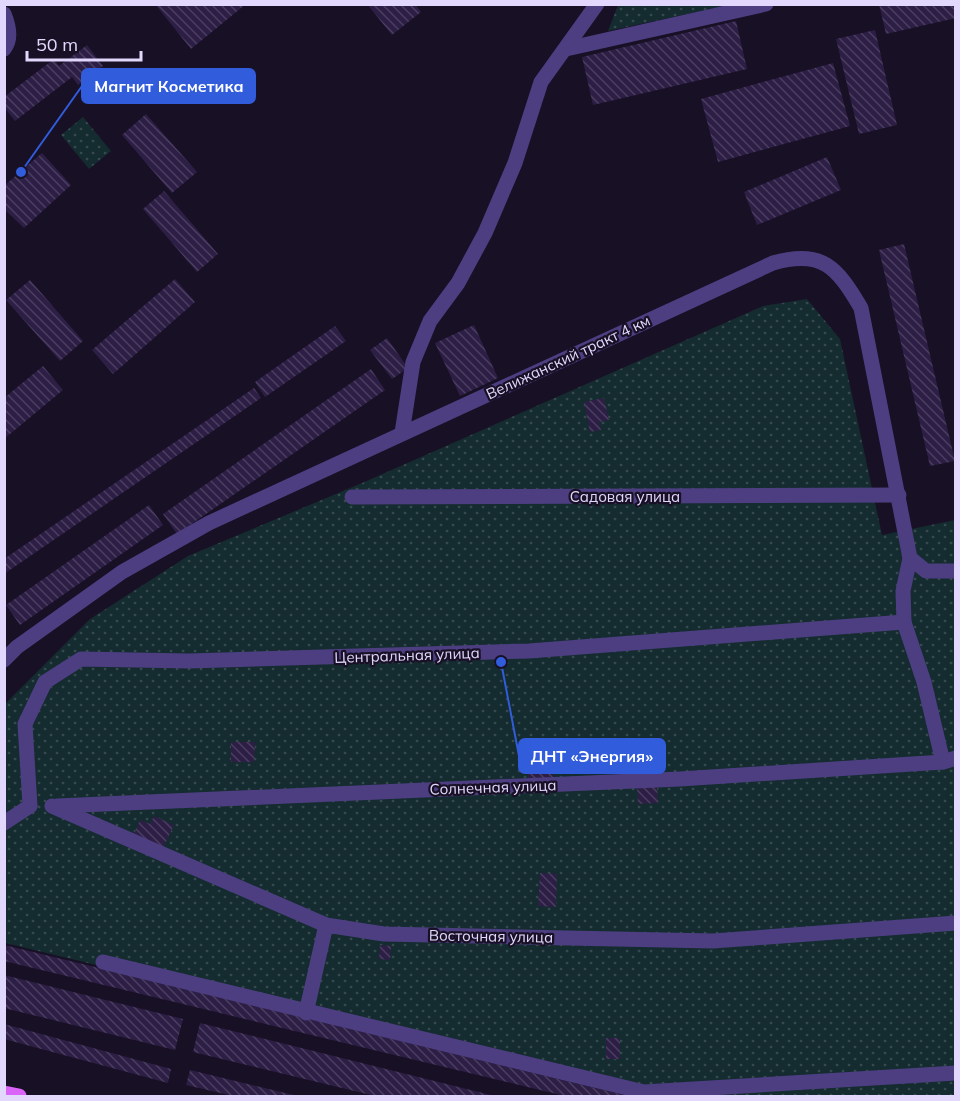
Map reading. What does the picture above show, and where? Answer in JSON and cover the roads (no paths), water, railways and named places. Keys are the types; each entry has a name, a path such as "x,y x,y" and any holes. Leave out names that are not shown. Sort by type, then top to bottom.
{"main road":[{"path":"4,1093 19,1096"}],"street":[{"path":"402,433 413,362 430,321 458,283 485,233 515,163 541,82 597,4"},
{"path":"566,49 766,4"},
{"path":"4,14 10,32 9,44 4,49"},
{"name":"Велижанский тракт 4 км","path":"4,660 17,647 122,572 209,523 773,263 798,256 820,260 845,280 861,308 910,558"},
{"name":"Садовая улица","path":"352,497 899,495"},
{"path":"949,760 904,622 903,591 910,558 926,571 956,571"},
{"name":"Центральная улица","path":"30,806 25,724 45,682 81,659 189,661 529,651 904,622"},
{"name":"Солнечная улица","path":"30,806 680,779 949,760"},
{"path":"4,823 30,806"},
{"name":"Восточная улица","path":"52,806 326,925 384,934 713,941 956,923"},
{"path":"306,1013 326,925"},
{"path":"103,962 306,1013 644,1092 956,1073"}],"place":[{"name":"Магнит Косметика","path":"21,172"},
{"name":"ДНТ «Энергия»","path":"501,662"}]}
